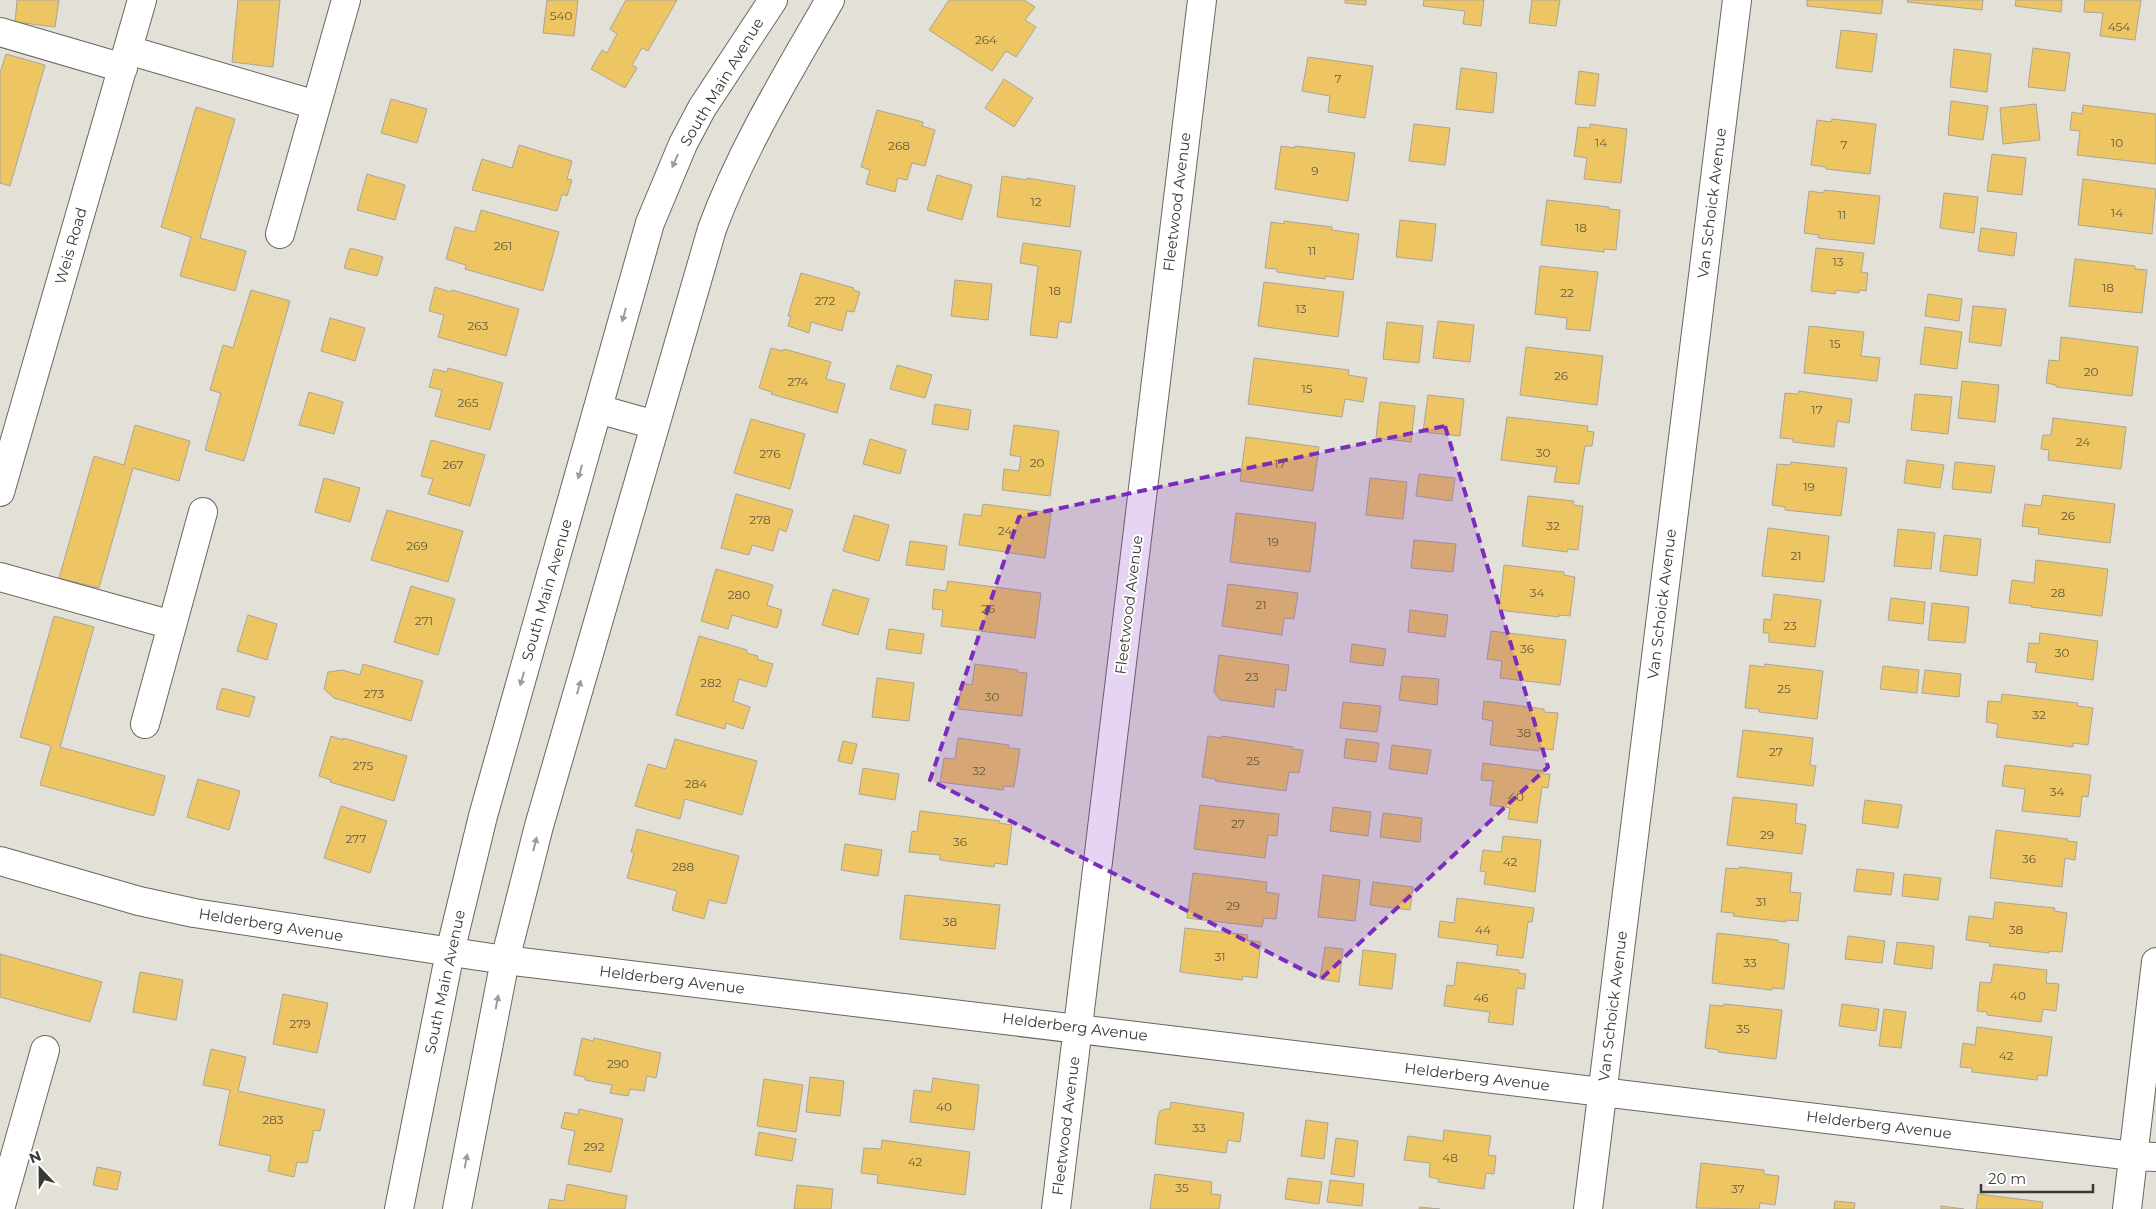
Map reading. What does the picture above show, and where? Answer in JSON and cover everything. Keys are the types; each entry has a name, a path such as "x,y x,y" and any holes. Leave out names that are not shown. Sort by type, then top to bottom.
{"street":[{"name":"Weis Road","path":"0,492 142,0"},
{"path":"280,234 346,0"},
{"name":"South Main Avenue","path":"399,1209 450,952 483,816 650,223 683,144 702,108 773,0"},
{"path":"456,1209 505,960 542,817 712,228 727,188 748,144 830,0"},
{"name":"Fleetwood Avenue","path":"1056,1209 1202,0"},
{"name":"Van Schoick Avenue","path":"1588,1209 1737,0"},
{"path":"0,32 126,59 316,105"},
{"path":"598,409 655,425"},
{"path":"145,724 203,512"},
{"path":"0,577 172,625"},
{"name":"Helderberg Avenue","path":"0,861 139,901 194,913 505,960 2145,1156"},
{"path":"2127,1209 2145,1156 2156,962"},
{"path":"0,1209 8,1147 45,1050"}],"highlighted area":[{"path":"1445,426 1548,767 1321,979 930,780 1019,517"}],"building":[{"path":"17,0 59,0 55,27 15,22"},
{"path":"238,0 280,0 273,67 232,62"},
{"path":"547,0 578,0 574,36 543,33"},
{"path":"626,0 677,0 648,51 642,48 632,65 637,68 625,88 591,69 602,50 607,53 617,34 610,29"},
{"path":"949,0 1024,0 1035,7 1025,20 1036,27 1016,57 1006,51 992,71 929,30"},
{"path":"1345,0 1366,0 1366,5 1345,3"},
{"path":"1424,0 1484,0 1481,26 1463,24 1465,11 1423,6"},
{"path":"1532,0 1560,0 1556,26 1529,23"},
{"path":"1807,0 1883,0 1881,14 1807,6"},
{"path":"1908,0 1983,0 1982,10 1907,2"},
{"path":"2016,0 2062,0 2061,12 2015,6"},
{"path":"2085,0 2141,0 2135,40 2100,36 2103,13 2084,12"},
{"path":"1841,30 1877,34 1872,72 1836,68"},
{"path":"2033,48 2070,53 2065,91 2028,87"},
{"path":"1954,49 1991,54 1987,92 1950,87"},
{"path":"6,54 45,65 10,186 0,183 0,73"},
{"path":"1308,57 1373,66 1365,118 1328,112 1330,96 1302,91"},
{"path":"1461,68 1497,73 1493,113 1456,109"},
{"path":"1579,71 1599,74 1595,106 1575,104"},
{"path":"1004,79 1033,98 1014,127 985,108"},
{"path":"391,99 427,109 417,143 381,133"},
{"path":"1951,101 1988,106 1983,140 1948,135"},
{"path":"2036,104 2040,140 2003,144 2000,108"},
{"path":"2083,105 2156,114 2156,164 2077,155 2080,131 2070,130 2072,112 2082,114"},
{"path":"196,107 235,119 200,238 246,251 235,291 180,276 191,237 161,227"},
{"path":"877,110 923,122 922,126 935,130 925,166 912,163 907,180 898,178 895,192 866,184 870,170 861,167"},
{"path":"1832,119 1876,124 1870,174 1826,169 1826,167 1811,165 1817,120 1831,122"},
{"path":"1414,124 1450,128 1445,165 1409,161"},
{"path":"1590,124 1627,129 1621,183 1584,179 1587,158 1574,156 1578,127 1590,128"},
{"path":"519,145 572,161 567,179 572,180 567,196 562,194 557,211 472,190 482,159 512,168"},
{"path":"1281,146 1355,153 1348,201 1275,189"},
{"path":"1992,154 2026,158 2022,195 1987,191"},
{"path":"367,174 405,185 395,220 357,210"},
{"path":"937,175 972,185 962,220 927,210"},
{"path":"1002,176 1075,186 1070,227 997,217"},
{"path":"2083,179 2156,189 2152,234 2078,225"},
{"path":"1824,190 1880,196 1874,244 1818,238 1819,235 1804,233 1809,191 1824,193"},
{"path":"1944,193 1978,197 1974,233 1940,228"},
{"path":"1547,200 1620,210 1616,250 1604,249 1604,252 1541,245"},
{"path":"481,210 559,232 543,291 465,269 466,265 446,259 455,227 475,232"},
{"path":"1400,220 1436,224 1432,261 1396,257"},
{"path":"1284,221 1332,227 1332,230 1359,234 1353,280 1325,276 1325,279 1277,272 1277,269 1265,268 1271,222 1284,224"},
{"path":"1981,228 2017,233 2014,256 1978,251"},
{"path":"1023,243 1081,251 1071,323 1059,321 1057,338 1030,335 1038,266 1020,263"},
{"path":"350,248 383,257 377,276 344,268"},
{"path":"1816,248 1864,253 1861,272 1868,273 1866,291 1859,290 1859,293 1836,290 1835,294 1811,291"},
{"path":"2075,259 2135,266 2135,269 2147,270 2142,313 2069,306"},
{"path":"1540,266 1598,272 1590,331 1566,329 1567,318 1535,314"},
{"path":"801,273 854,288 853,290 860,292 854,312 847,311 842,331 811,322 809,333 788,326 791,316 788,316"},
{"path":"955,280 992,284 988,320 951,316"},
{"path":"1264,282 1344,292 1338,337 1258,326"},
{"path":"435,287 519,309 506,356 438,337 444,315 429,311"},
{"path":"251,290 290,301 244,461 205,450 221,393 210,390 223,345 233,348"},
{"path":"1928,294 1962,299 1959,321 1925,316"},
{"path":"1973,306 2006,309 2001,346 1969,342"},
{"path":"330,318 365,328 355,361 321,351"},
{"path":"1438,321 1474,325 1470,362 1433,358"},
{"path":"1387,322 1423,326 1419,363 1383,359"},
{"path":"1809,326 1864,332 1861,356 1880,358 1877,381 1804,373"},
{"path":"1925,327 1962,332 1957,369 1920,364"},
{"path":"2061,337 2138,347 2132,396 2056,387 2056,385 2046,383 2049,360 2059,361"},
{"path":"1526,347 1603,356 1597,405 1520,395"},
{"path":"771,348 783,351 784,349 831,362 826,379 845,384 837,413 771,394 772,392 759,388"},
{"path":"1254,358 1349,370 1348,375 1367,378 1363,402 1345,399 1342,417 1248,404"},
{"path":"897,365 932,375 925,398 890,389"},
{"path":"448,368 503,383 490,430 435,416 442,390 429,387 434,369 447,372"},
{"path":"1962,381 1999,385 1995,422 1958,418"},
{"path":"1799,391 1852,399 1849,423 1837,421 1834,447 1793,442 1793,439 1780,438 1785,393 1798,394"},
{"path":"309,392 343,402 334,434 299,425"},
{"path":"1915,394 1952,397 1948,434 1911,430"},
{"path":"1428,395 1464,399 1460,436 1423,432"},
{"path":"1380,402 1415,406 1411,442 1376,438"},
{"path":"935,404 971,410 968,430 932,424"},
{"path":"1507,417 1588,426 1587,431 1594,432 1592,446 1585,446 1579,484 1554,482 1557,467 1501,460"},
{"path":"2053,418 2126,427 2121,469 2048,460 2049,450 2041,449 2043,435 2051,435"},
{"path":"751,419 805,434 790,489 734,473"},
{"path":"135,425 190,441 179,481 133,468 99,588 59,578 94,456 124,465"},
{"path":"1014,425 1059,431 1050,496 1002,490 1004,469 1019,471 1021,457 1010,455"},
{"path":"1246,437 1319,447 1313,491 1240,481"},
{"path":"870,439 906,450 900,474 863,464"},
{"path":"431,440 485,455 470,506 428,494 433,479 421,476"},
{"path":"1907,460 1944,465 1940,488 1904,483"},
{"path":"1791,462 1847,468 1841,516 1785,510 1785,507 1772,505 1777,464 1790,465"},
{"path":"1955,462 1995,466 1991,493 1952,489"},
{"path":"1419,474 1455,478 1452,501 1416,496"},
{"path":"324,478 360,488 350,522 315,512"},
{"path":"1370,478 1407,482 1403,519 1366,515"},
{"path":"736,494 793,510 786,532 779,529 773,551 752,545 749,555 721,548"},
{"path":"2043,495 2115,504 2110,543 2038,534 2039,528 2022,526 2025,504 2041,506"},
{"path":"1528,496 1574,501 1573,505 1583,506 1578,550 1568,549 1567,552 1522,546"},
{"path":"983,504 1051,513 1045,558 959,545 964,514 981,516"},
{"path":"387,510 463,531 448,582 371,560"},
{"path":"1236,513 1316,523 1310,572 1230,562"},
{"path":"854,515 889,525 879,561 843,551"},
{"path":"1768,528 1829,536 1824,582 1762,576"},
{"path":"1898,529 1935,533 1931,569 1894,566"},
{"path":"1944,535 1981,539 1977,576 1940,571"},
{"path":"1414,540 1456,544 1453,572 1411,568"},
{"path":"910,541 947,546 944,570 906,565"},
{"path":"2036,560 2108,569 2102,616 2009,603 2012,580 2034,583"},
{"path":"1504,565 1564,572 1564,575 1575,577 1570,616 1559,615 1559,617 1499,610"},
{"path":"716,569 773,585 767,605 782,610 777,628 732,615 728,629 701,621"},
{"path":"948,581 1041,593 1035,638 941,626 943,610 932,609 934,589 946,591"},
{"path":"1228,584 1298,593 1294,619 1284,618 1282,635 1222,626"},
{"path":"411,586 455,599 438,655 394,642"},
{"path":"833,589 869,599 858,635 822,625"},
{"path":"1774,594 1821,600 1815,647 1769,642 1769,633 1763,633 1764,619 1771,620"},
{"path":"1891,598 1925,602 1923,624 1888,620"},
{"path":"1932,603 1969,607 1965,643 1928,640"},
{"path":"1410,610 1448,615 1445,637 1408,632"},
{"path":"248,615 277,624 267,660 237,651"},
{"path":"54,616 94,627 60,747 165,776 154,816 40,785 51,746 20,737"},
{"path":"889,629 924,634 921,654 886,649"},
{"path":"1491,631 1566,640 1560,685 1500,678 1502,661 1487,659"},
{"path":"2040,633 2098,641 2093,680 2035,672 2037,663 2027,662 2029,643 2039,644"},
{"path":"699,636 747,650 747,653 758,656 757,659 773,664 766,687 739,679 733,701 750,707 743,729 726,723 725,729 676,715"},
{"path":"1352,644 1386,649 1383,666 1350,662"},
{"path":"1219,655 1289,665 1286,691 1276,689 1274,707 1220,700 1214,692"},
{"path":"363,664 423,681 411,721 334,698 324,689 328,672 342,670 360,675"},
{"path":"975,664 1027,673 1022,716 958,709 962,683 972,685"},
{"path":"1765,664 1823,671 1817,719 1759,712 1759,709 1745,708 1750,665 1764,667"},
{"path":"1883,666 1919,670 1917,693 1880,689"},
{"path":"1925,670 1961,674 1959,697 1922,693"},
{"path":"1402,676 1439,679 1437,705 1399,700"},
{"path":"877,678 914,683 909,721 872,717"},
{"path":"222,688 255,697 249,717 216,709"},
{"path":"2002,694 2078,703 2077,706 2093,708 2088,745 2073,743 2073,747 1996,737 1998,724 1986,722 1988,701 2001,702"},
{"path":"1484,701 1544,709 1544,712 1558,713 1553,750 1539,748 1539,751 1490,745 1493,721 1482,719"},
{"path":"1343,702 1381,706 1377,732 1340,728"},
{"path":"1743,730 1813,738 1810,765 1816,766 1813,786 1737,777"},
{"path":"331,736 407,756 394,801 330,782 331,780 319,776"},
{"path":"1208,736 1221,738 1222,736 1303,750 1299,773 1289,772 1286,791 1215,781 1216,779 1202,777"},
{"path":"958,738 1009,745 1009,748 1020,749 1014,787 1004,786 1003,790 940,782 944,758 955,759"},
{"path":"675,739 757,761 742,815 685,799 680,819 635,806 648,764 666,769"},
{"path":"1346,739 1379,743 1376,762 1344,758"},
{"path":"843,741 857,744 852,764 838,761"},
{"path":"1392,745 1431,750 1427,774 1389,769"},
{"path":"1483,763 1544,771 1543,774 1550,774 1548,788 1542,787 1537,823 1508,819 1510,808 1490,805 1493,781 1481,780"},
{"path":"2005,765 2091,775 2088,797 2082,796 2080,817 2022,811 2025,789 2002,786"},
{"path":"863,768 899,774 895,800 859,794"},
{"path":"198,779 240,791 229,830 187,817"},
{"path":"1733,797 1797,804 1795,823 1806,825 1802,854 1727,845"},
{"path":"1865,800 1902,805 1898,828 1862,823"},
{"path":"1200,805 1279,814 1277,836 1268,835 1265,858 1194,849"},
{"path":"341,806 387,821 370,873 324,858"},
{"path":"1333,807 1371,812 1368,836 1330,831"},
{"path":"920,811 1000,821 999,823 1012,825 1007,865 995,863 994,867 940,860 940,855 909,852 912,831 917,832"},
{"path":"1383,813 1422,818 1420,842 1380,837"},
{"path":"637,829 739,856 726,904 709,900 704,919 672,910 677,891 627,878 634,853 631,852"},
{"path":"1996,830 2068,839 2067,841 2077,842 2075,860 2065,858 2062,887 1990,878"},
{"path":"1503,836 1541,840 1535,892 1484,884 1486,872 1480,871 1483,850 1501,852"},
{"path":"845,844 882,850 878,876 841,870"},
{"path":"1739,867 1792,873 1790,892 1801,893 1798,921 1786,920 1786,922 1733,916 1734,913 1721,912 1726,868 1739,869"},
{"path":"1857,869 1894,873 1891,895 1854,891"},
{"path":"1193,873 1267,882 1266,892 1279,894 1276,919 1264,918 1262,927 1187,918"},
{"path":"1904,874 1941,878 1938,900 1902,896"},
{"path":"1323,875 1360,880 1355,921 1318,917"},
{"path":"1373,882 1413,887 1410,910 1370,905"},
{"path":"905,895 1000,905 995,949 900,939"},
{"path":"1457,898 1534,908 1532,922 1528,922 1523,958 1496,955 1498,945 1438,937 1440,921 1454,923"},
{"path":"1995,902 2055,908 2054,911 2067,913 2062,952 2049,951 2049,953 1989,946 1990,943 1966,940 1969,916 1993,919"},
{"path":"1185,928 1248,935 1247,940 1261,942 1257,978 1243,976 1242,980 1180,972"},
{"path":"1717,933 1778,940 1778,942 1789,944 1784,989 1772,988 1772,990 1712,983"},
{"path":"1848,936 1885,941 1882,963 1845,959"},
{"path":"1897,942 1934,946 1932,969 1894,964"},
{"path":"1325,947 1343,949 1339,982 1320,979"},
{"path":"1363,950 1396,954 1392,989 1359,985"},
{"path":"0,954 102,982 90,1022 0,997"},
{"path":"1457,962 1519,970 1519,973 1526,974 1524,989 1517,988 1513,1025 1488,1022 1490,1012 1444,1006 1447,985 1454,986"},
{"path":"1994,964 2047,970 2046,983 2059,984 2056,1011 2043,1009 2041,1022 1987,1015 1987,1012 1977,1011 1980,982 1991,983"},
{"path":"140,972 183,980 176,1020 133,1012"},
{"path":"283,994 328,1003 317,1053 273,1044"},
{"path":"1724,1004 1782,1010 1776,1059 1718,1052 1719,1050 1705,1048 1710,1005 1723,1006"},
{"path":"1842,1004 1879,1009 1876,1031 1839,1026"},
{"path":"1884,1009 1906,1012 1901,1048 1879,1046"},
{"path":"1977,1027 2052,1037 2047,1076 2038,1075 2037,1080 1972,1072 1972,1068 1960,1067 1963,1043 1975,1045"},
{"path":"582,1038 593,1041 594,1038 661,1053 656,1078 647,1076 644,1091 630,1089 628,1096 610,1093 612,1085 585,1080 585,1077 574,1075"},
{"path":"211,1049 246,1057 238,1091 325,1110 320,1131 314,1130 307,1163 297,1162 294,1177 268,1171 271,1156 219,1145 230,1090 203,1085"},
{"path":"810,1077 844,1081 840,1116 806,1112"},
{"path":"933,1078 979,1085 974,1130 910,1122 914,1090 931,1092"},
{"path":"764,1079 803,1085 796,1132 757,1126"},
{"path":"1171,1102 1244,1113 1240,1142 1228,1140 1226,1153 1155,1144 1158,1116 1160,1111 1170,1109"},
{"path":"579,1109 623,1119 611,1172 568,1164 575,1131 561,1128 565,1112 578,1115"},
{"path":"1306,1120 1328,1123 1324,1159 1301,1156"},
{"path":"1444,1130 1491,1136 1488,1155 1496,1156 1494,1174 1486,1173 1484,1189 1438,1182 1439,1179 1429,1177 1430,1163 1404,1160 1408,1136 1443,1141"},
{"path":"759,1132 796,1139 792,1161 755,1155"},
{"path":"1336,1138 1358,1141 1354,1177 1331,1174"},
{"path":"882,1140 970,1152 965,1195 877,1183 878,1175 861,1173 864,1148 881,1149"},
{"path":"1701,1163 1764,1170 1764,1174 1779,1176 1775,1205 1760,1203 1759,1209 1696,1208"},
{"path":"97,1167 121,1172 117,1190 93,1185"},
{"path":"1155,1174 1212,1182 1211,1194 1221,1195 1219,1209 1150,1209"},
{"path":"1288,1178 1322,1182 1319,1204 1285,1199"},
{"path":"1330,1180 1364,1184 1362,1206 1327,1202"},
{"path":"567,1184 627,1196 625,1209 548,1209 550,1199 564,1201"},
{"path":"797,1185 833,1189 831,1209 794,1209"},
{"path":"1978,1194 2043,1202 2042,1209 1976,1209"},
{"path":"1835,1201 1855,1203 1854,1209 1834,1209"},
{"path":"1941,1206 1964,1209 1941,1209"},
{"path":"1420,1207 1440,1209 1419,1209"}]}
